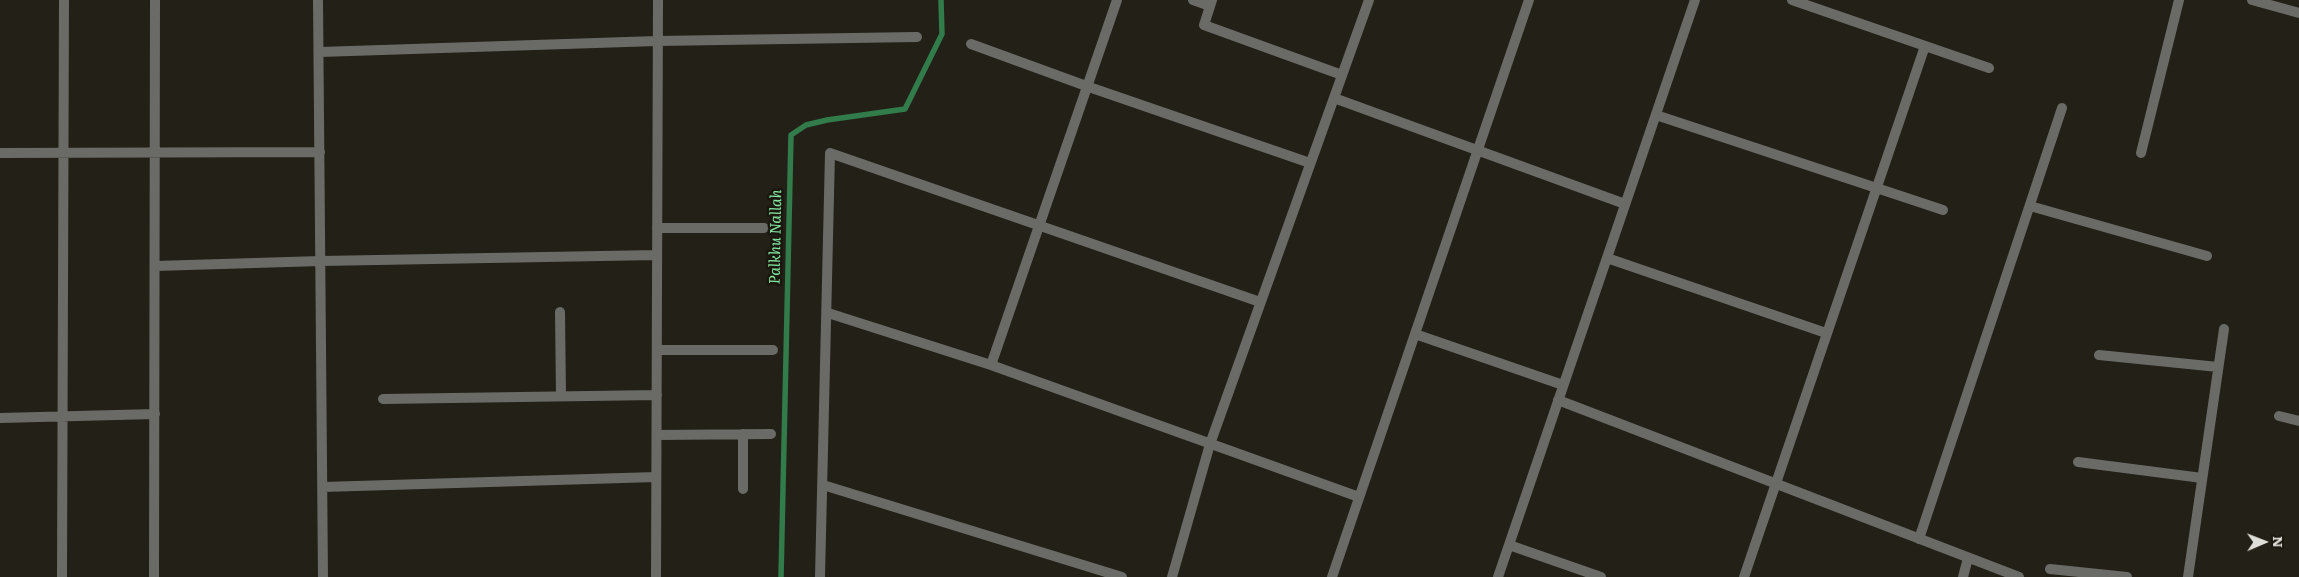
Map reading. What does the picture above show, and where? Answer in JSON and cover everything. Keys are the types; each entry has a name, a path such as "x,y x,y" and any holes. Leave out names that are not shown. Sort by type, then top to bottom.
{"street":[{"path":"62,577 61,153 64,0"},
{"path":"154,577 156,266 153,153 155,0"},
{"path":"318,0 320,52 323,577"},
{"path":"656,577 658,0"},
{"path":"991,365 1118,0"},
{"path":"1193,0 1211,3 1204,25 1342,75"},
{"path":"1172,577 1210,444 1368,0"},
{"path":"1332,577 1529,0"},
{"path":"1498,577 1695,0"},
{"path":"1792,0 1989,68"},
{"path":"2141,153 2179,0"},
{"path":"2252,0 2299,13"},
{"path":"320,52 658,41 917,37"},
{"path":"971,44 1310,163"},
{"path":"1744,577 1875,188 1925,46"},
{"path":"1334,98 1625,204"},
{"path":"1919,539 2062,108"},
{"path":"1656,115 1943,210"},
{"path":"0,153 320,152"},
{"path":"820,577 828,313 830,153 1260,302"},
{"path":"2030,206 2207,256"},
{"path":"657,228 764,228"},
{"path":"156,266 321,260 657,255"},
{"path":"1607,258 1826,333"},
{"path":"560,312 561,396"},
{"path":"828,313 991,365 1360,497"},
{"path":"2188,577 2224,329"},
{"path":"1415,334 1563,385"},
{"path":"657,350 773,350"},
{"path":"2099,355 2218,367"},
{"path":"383,399 657,394"},
{"path":"1558,400 2019,577"},
{"path":"0,418 155,414"},
{"path":"2279,416 2299,421"},
{"path":"743,434 743,489"},
{"path":"657,435 771,434"},
{"path":"2078,462 2202,478"},
{"path":"323,488 656,477"},
{"path":"823,485 1122,577"},
{"path":"1509,545 1602,577"},
{"path":"1963,577 1968,558"},
{"path":"2050,569 2127,577"}],"waterway":[{"name":"Palkhu Nallah","path":"781,577 791,135 806,125 827,120 905,109 942,34 941,0"}]}
